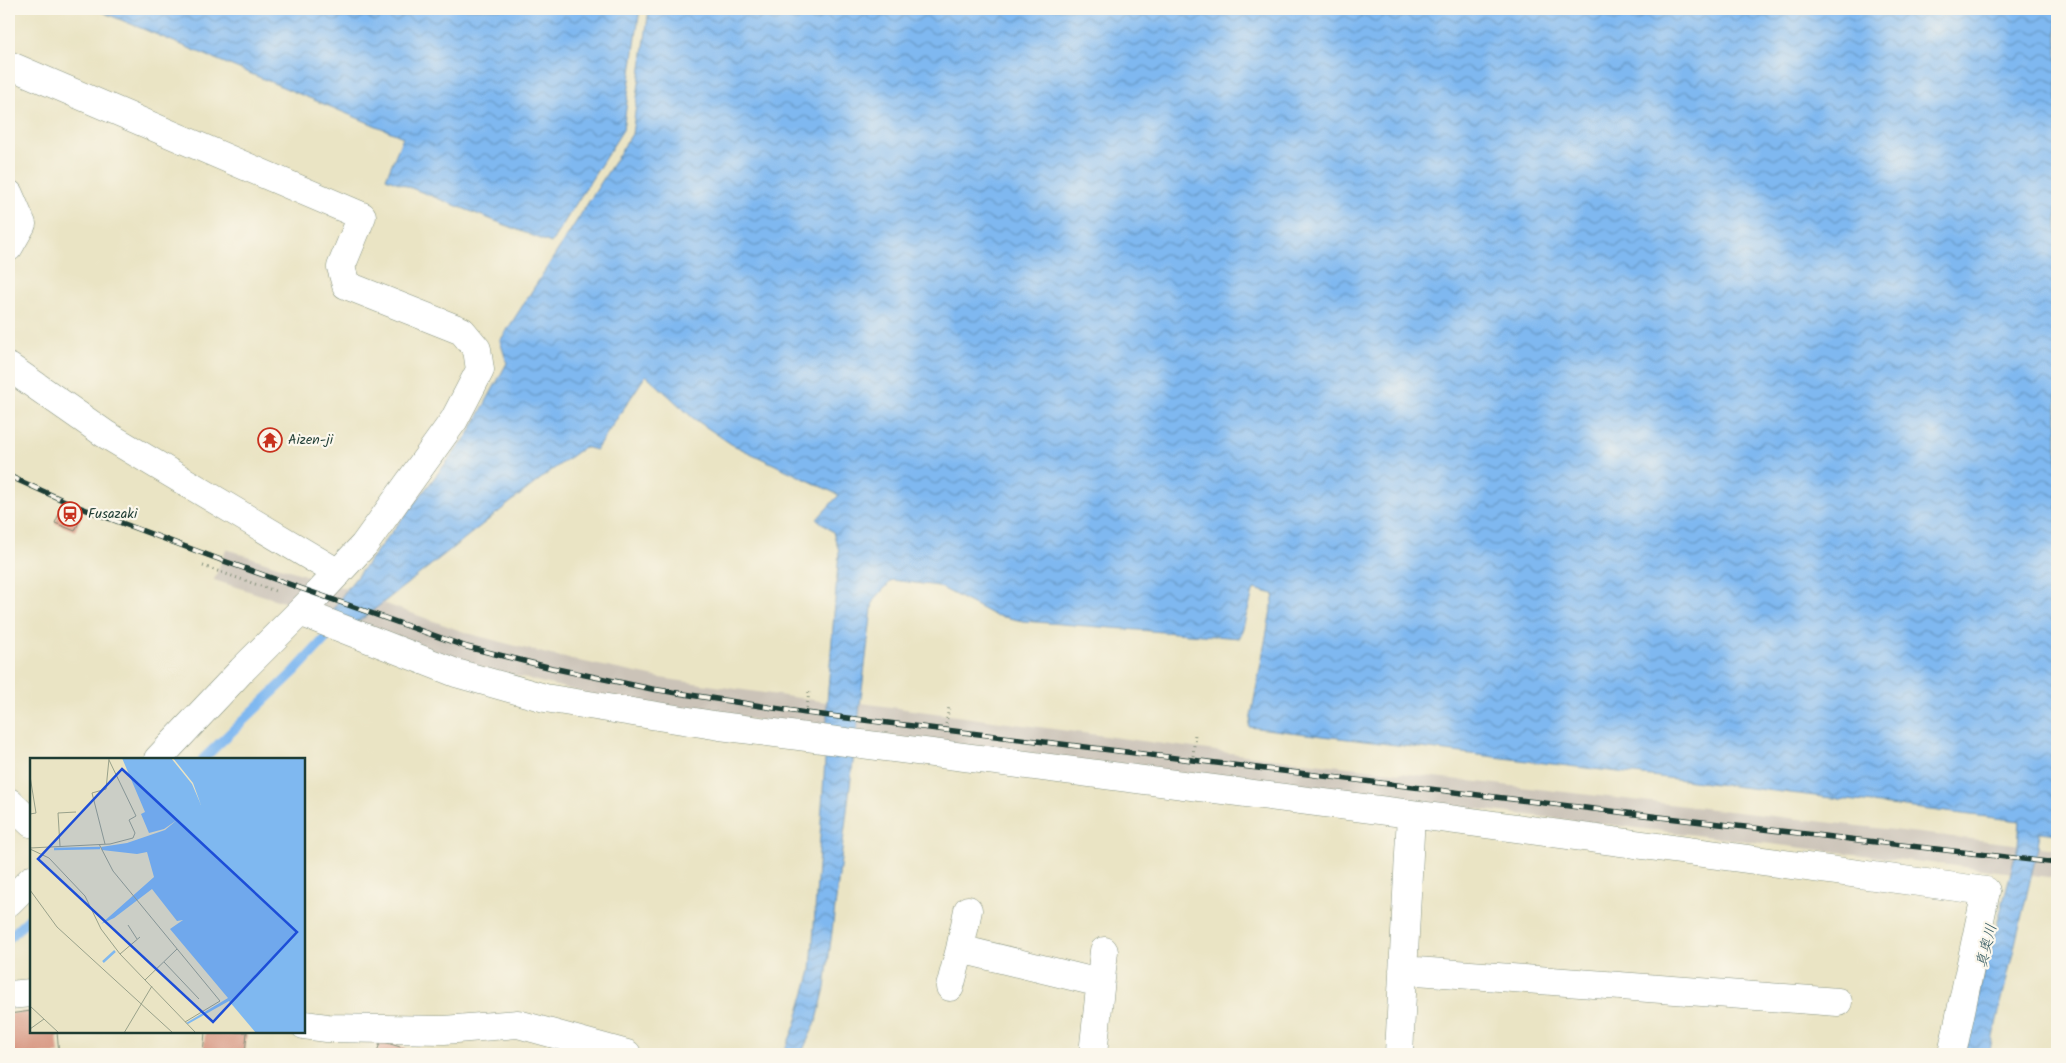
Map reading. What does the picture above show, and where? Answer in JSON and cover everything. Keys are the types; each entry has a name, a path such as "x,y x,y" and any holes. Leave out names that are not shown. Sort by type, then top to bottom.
{"street":[{"path":"9,65 362,216 341,267 346,284 462,331 477,349 480,370 454,420 364,545 159,758"},
{"path":"9,194 22,224 9,247"},
{"path":"9,367 105,434 338,573"},
{"path":"305,608 456,673 545,698 720,726 1411,814 1986,891 1952,1054"},
{"path":"9,802 30,822"},
{"path":"1399,1054 1411,814"},
{"path":"9,902 30,881"},
{"path":"950,987 968,910"},
{"path":"960,949 1100,983"},
{"path":"1093,1054 1104,951"},
{"path":"1403,970 1838,1002"},
{"path":"9,995 30,992"},
{"path":"305,1025 327,1028 444,1030 518,1024 627,1054"}],"path":[{"path":"203,566 305,608"}],"shaded area":[{"path":"226,549 347,589 328,616 214,580"},
{"path":"383,603 470,634 551,655 660,678 827,702 827,731 589,694 460,662 352,627"},
{"path":"861,703 1245,755 2057,849 2057,878 1242,781 857,732"}],"water":[{"path":"95,9 640,9 623,130 551,243 386,178 403,137"},
{"path":"649,9 2057,9 2057,834 2040,832 1989,1054 1963,1054 2018,845 2020,821 1249,727 1274,594 1254,589 1240,638 1023,621 994,615 938,586 892,580 873,601 825,988 817,1020 801,1054 783,1054 795,1026 811,971 827,731 827,702 839,551 833,532 817,519 839,495 731,444 693,418 646,375 596,450 584,447 548,473 352,627 328,616 468,435 507,363 500,341 632,134"}],"building":[{"path":"62,507 82,515 75,531 55,523"},
{"path":"30,1011 30,1033 57,1033 59,1054 9,1054 9,1014"},
{"path":"205,1033 247,1033 245,1054 203,1054"},
{"path":"381,1041 419,1053 376,1054"}],"waterway":[{"path":"204,758 294,672 335,628"},
{"path":"9,938 30,918"}],"railway":[{"path":"9,476 76,506 221,560 467,647 552,668 652,689 806,713 1668,818 2057,863"}],"place":[{"name":"Aizen-ji","path":"270,440"},
{"name":"Fusazaki","path":"70,514"}],"water label":[{"name":"真奥川","path":"1987,946"}]}
